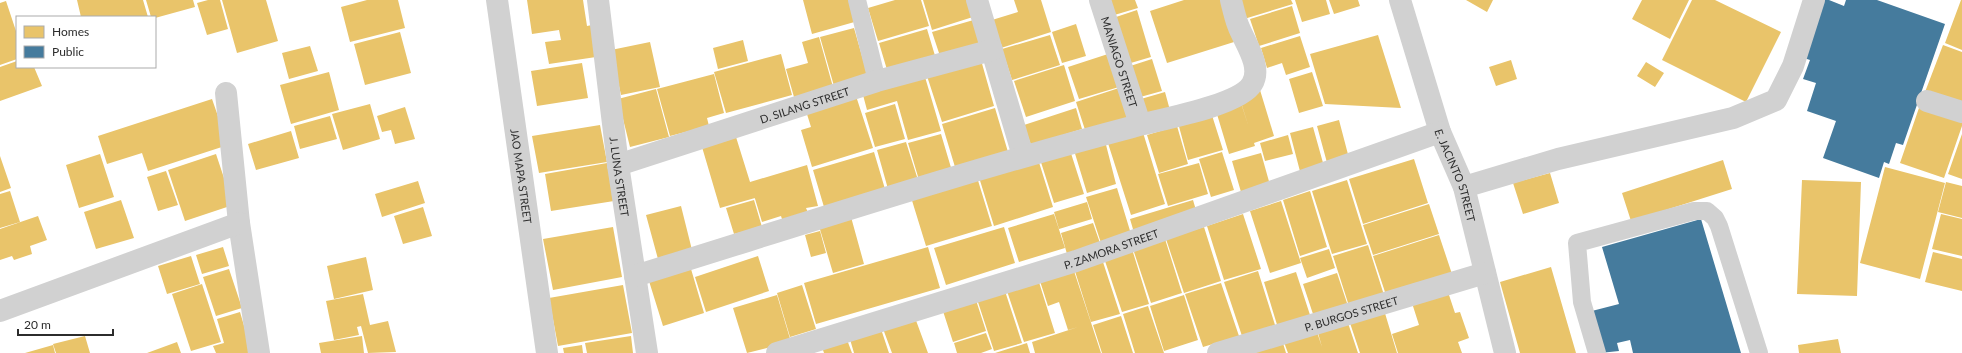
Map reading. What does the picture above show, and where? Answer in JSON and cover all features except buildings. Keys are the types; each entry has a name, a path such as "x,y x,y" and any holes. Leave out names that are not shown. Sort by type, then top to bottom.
{"street":[{"name":"JAO MAPA STREET","path":"497,0 547,353"},
{"name":"J. LUNA STREET","path":"598,0 618,165 647,353"},
{"path":"977,0 1023,156"},
{"name":"MANIAGO STREET","path":"1100,0 1140,124"},
{"path":"635,276 1023,156 1197,110 1228,100 1243,93 1252,85 1255,77 1255,64 1238,24 1231,0"},
{"name":"E. JACINTO STREET","path":"1400,0 1440,132 1464,187 1505,353"},
{"path":"1464,187 1558,159 1733,118 1776,100 1793,66 1814,0"},
{"name":"D. SILANG STREET","path":"618,165 877,81 992,50"},
{"path":"226,93 239,223 259,353"},
{"path":"1927,102 1962,112"},
{"name":"P. ZAMORA STREET","path":"777,353 1076,261 1440,132"},
{"path":"0,311 239,223"},
{"name":"P. BURGOS STREET","path":"1218,353 1485,272"}],"lane":[{"path":"857,0 877,81"},
{"path":"1597,353 1582,302 1577,243 1694,211 1707,211 1715,218 1718,226 1759,353"}]}
